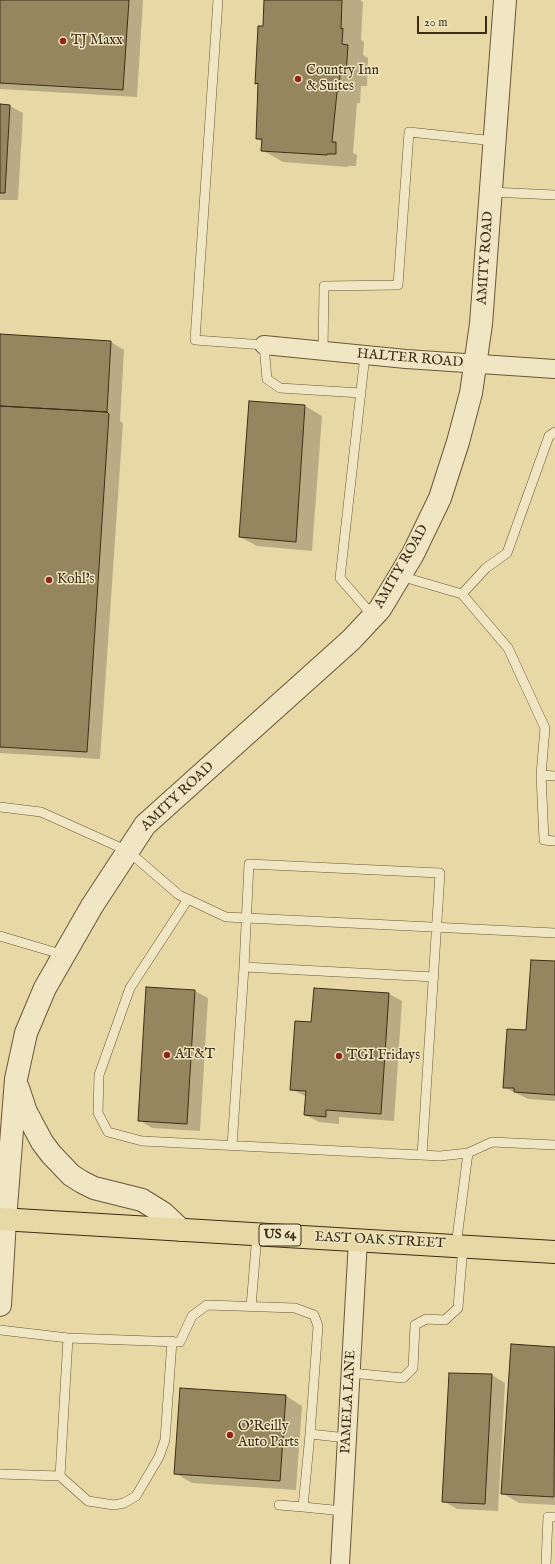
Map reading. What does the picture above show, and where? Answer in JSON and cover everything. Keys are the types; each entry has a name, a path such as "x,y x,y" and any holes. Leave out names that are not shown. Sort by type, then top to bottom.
{"highway":[{"name":"EAST OAK STREET","path":"2,1219 555,1252"}],"street":[{"name":"AMITY ROAD","path":"0,1304 2,1219 16,1079 26,1033 44,988 92,906 145,825 351,640 380,609 412,554 440,498 458,442 470,393 481,324 505,0"},
{"name":"HALTER ROAD","path":"264,345 365,355 555,369"},
{"name":"AMITY ROAD","path":"0,1112 16,1079"},
{"path":"16,1079 26,1112 42,1142 71,1175 94,1188 142,1200 164,1212 181,1230"},
{"name":"PAMELA LANE","path":"340,1564 358,1240"}],"lane":[{"path":"218,0 195,340 264,345 267,379 280,388 361,393"},
{"path":"323,351 324,286 398,285 409,132 495,141"},
{"path":"491,192 555,195"},
{"path":"365,355 340,578 373,616"},
{"path":"462,594 486,568 507,553 549,436 555,432"},
{"path":"400,576 462,594 508,648 545,728 541,774 544,840 555,841"},
{"path":"541,774 555,776"},
{"path":"0,807 41,812 128,851 179,895 226,917 555,933"},
{"path":"232,1146 244,967 249,864 440,873 438,927 422,1155"},
{"path":"188,898 130,988 99,1075 98,1113 108,1132 142,1141 440,1156 468,1153 492,1142 555,1145"},
{"path":"0,936 64,955"},
{"path":"244,967 434,977"},
{"path":"350,1373 403,1378 413,1368 415,1325 426,1319 445,1320 458,1308 460,1246 468,1153"},
{"path":"251,1307 257,1234"},
{"path":"0,1330 68,1338 180,1342 192,1316 207,1305 295,1308 314,1315 318,1326 303,1506"},
{"path":"60,1476 68,1338"},
{"path":"0,1474 60,1476 88,1501 114,1505 124,1503 136,1496 160,1457 165,1440 172,1341"},
{"path":"310,1434 347,1438"},
{"path":"279,1505 303,1506 343,1511"},
{"path":"546,1564 548,1517 555,1517"}],"building":[{"name":"TJ Maxx","path":"0,0 129,0 123,90 0,83"},
{"name":"Country Inn & Suites","path":"264,0 342,0 342,44 348,45 346,75 340,74 339,91 337,92 332,142 336,142 336,154 327,155 261,151 262,139 256,139 258,83 255,84 258,26 263,26"},
{"path":"0,104 10,105 5,193 0,193"},
{"path":"0,334 111,341 107,412 0,406"},
{"path":"249,401 305,405 296,542 239,537"},
{"name":"Kohl's","path":"0,406 107,412 109,414 87,752 0,747"},
{"path":"531,960 555,961 555,1095 514,1092 514,1088 503,1088 507,1029 526,1030"},
{"name":"AT&T","path":"146,987 195,990 187,1124 138,1121"},
{"name":"TGI Fridays","path":"314,988 389,993 381,1114 326,1110 326,1117 304,1115 306,1091 290,1090 295,1021 311,1022"},
{"path":"511,1344 555,1347 554,1497 501,1494"},
{"path":"449,1373 492,1374 485,1504 442,1502"},
{"name":"O'Reilly Auto Parts","path":"180,1388 286,1395 280,1481 174,1474"}],"place":[{"name":"TJ Maxx","path":"63,41"},
{"name":"Country Inn & Suites","path":"298,79"},
{"name":"Kohl's","path":"49,580"},
{"name":"AT&T","path":"167,1055"},
{"name":"TGI Fridays","path":"339,1056"},
{"name":"O'Reilly Auto Parts","path":"230,1435"}]}
